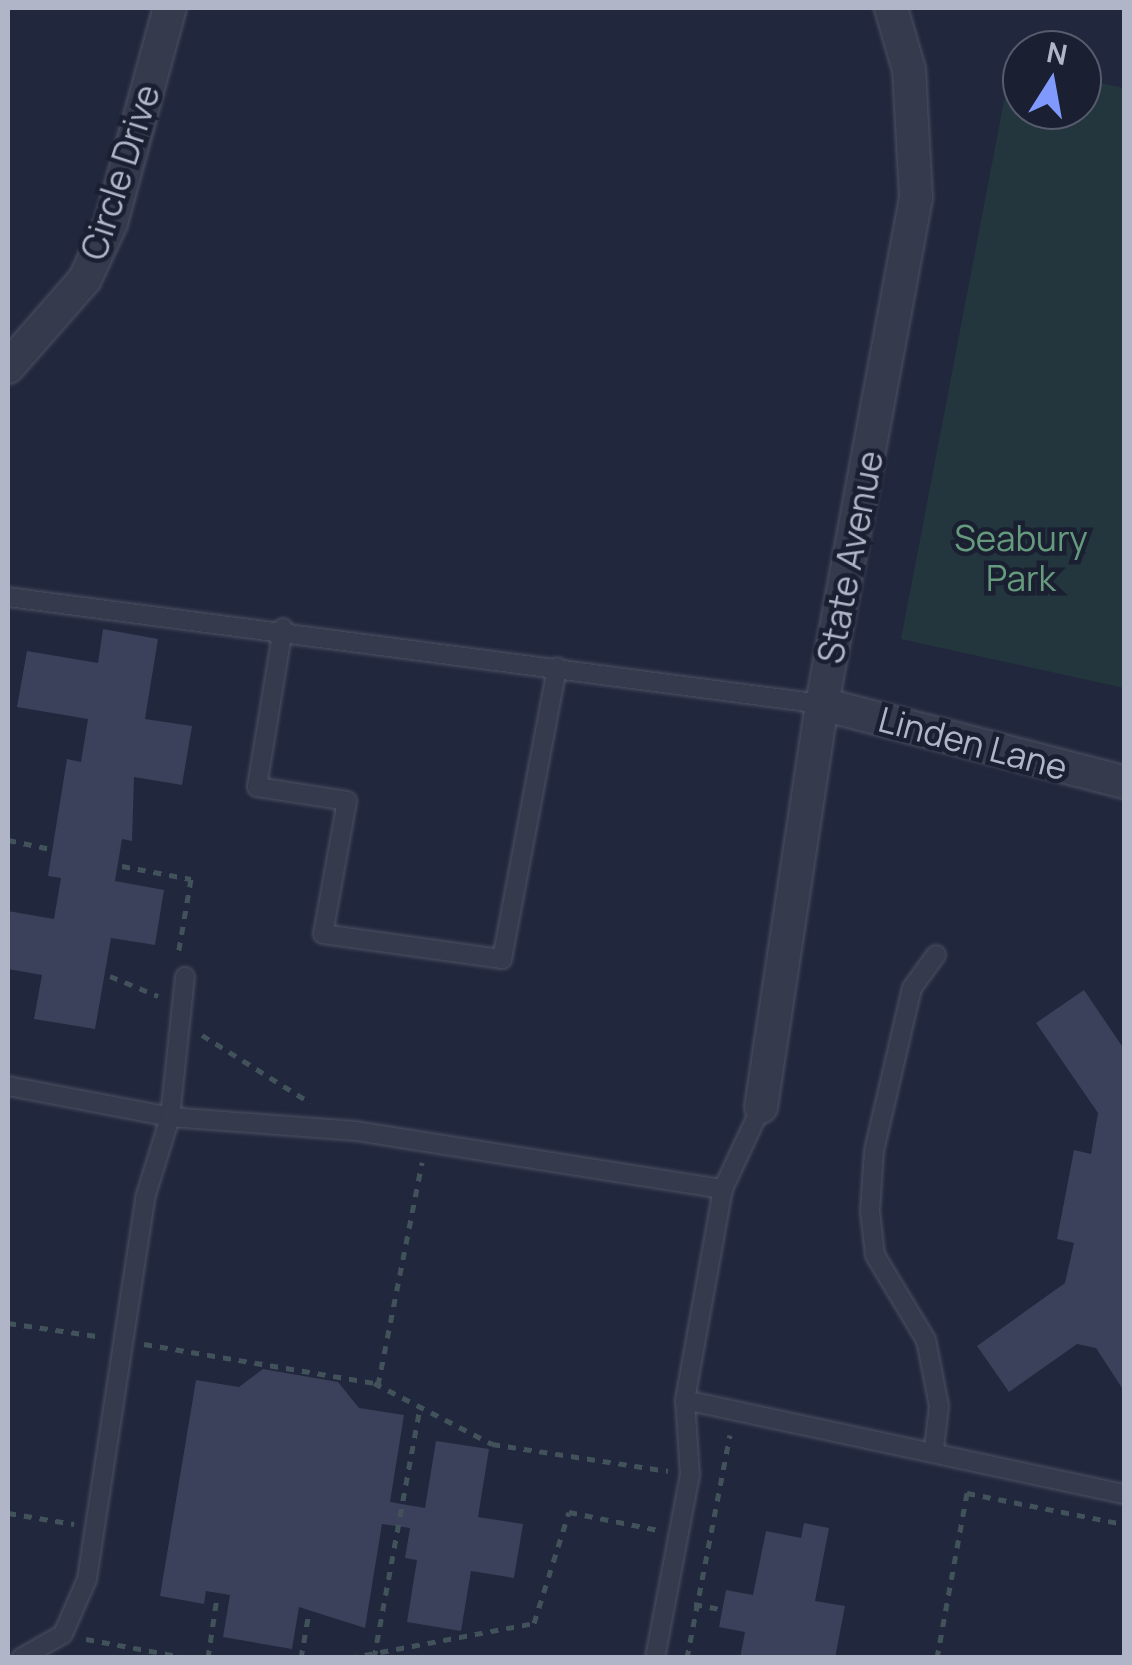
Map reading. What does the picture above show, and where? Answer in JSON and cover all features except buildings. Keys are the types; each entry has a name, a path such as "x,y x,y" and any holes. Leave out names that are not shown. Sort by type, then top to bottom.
{"street":[{"name":"Circle Drive","path":"8,368 85,279 111,223 170,8"},
{"name":"State Avenue","path":"761,1108 822,704 916,198 909,70 891,8"},
{"name":"Linden Lane","path":"822,704 1124,782"}],"lane":[{"path":"8,597 284,628 822,704"},
{"path":"284,628 257,786 347,801 323,934 502,959 557,666"},
{"path":"934,1448 939,1406 926,1340 875,1255 870,1211 874,1150 912,988 936,955"},
{"path":"21,1658 63,1634 87,1579 146,1198 170,1116 181,972"},
{"path":"8,1086 170,1116 356,1131 723,1189"},
{"path":"655,1658 690,1475 685,1400 723,1189 761,1108"},
{"path":"685,1400 934,1448 1124,1494"}],"path":[{"path":"8,840 47,848"},
{"path":"122,866 191,879 181,972"},
{"path":"110,976 171,1001 175,1018 356,1131"},
{"path":"378,1384 426,1143"},
{"path":"8,1322 378,1384 492,1444 690,1475"},
{"path":"374,1655 420,1406"},
{"path":"687,1658 735,1409"},
{"path":"937,1658 967,1493 1124,1524"},
{"path":"348,1658 534,1623 568,1512 679,1534"},
{"path":"8,1514 95,1528"},
{"path":"208,1658 218,1597"},
{"path":"302,1658 309,1612"},
{"path":"63,1634 189,1658"}],"green space":[{"name":"Seabury Park","path":"1102,83 1124,88 1124,688 901,639 1002,111 1002,130 1102,130"}]}
